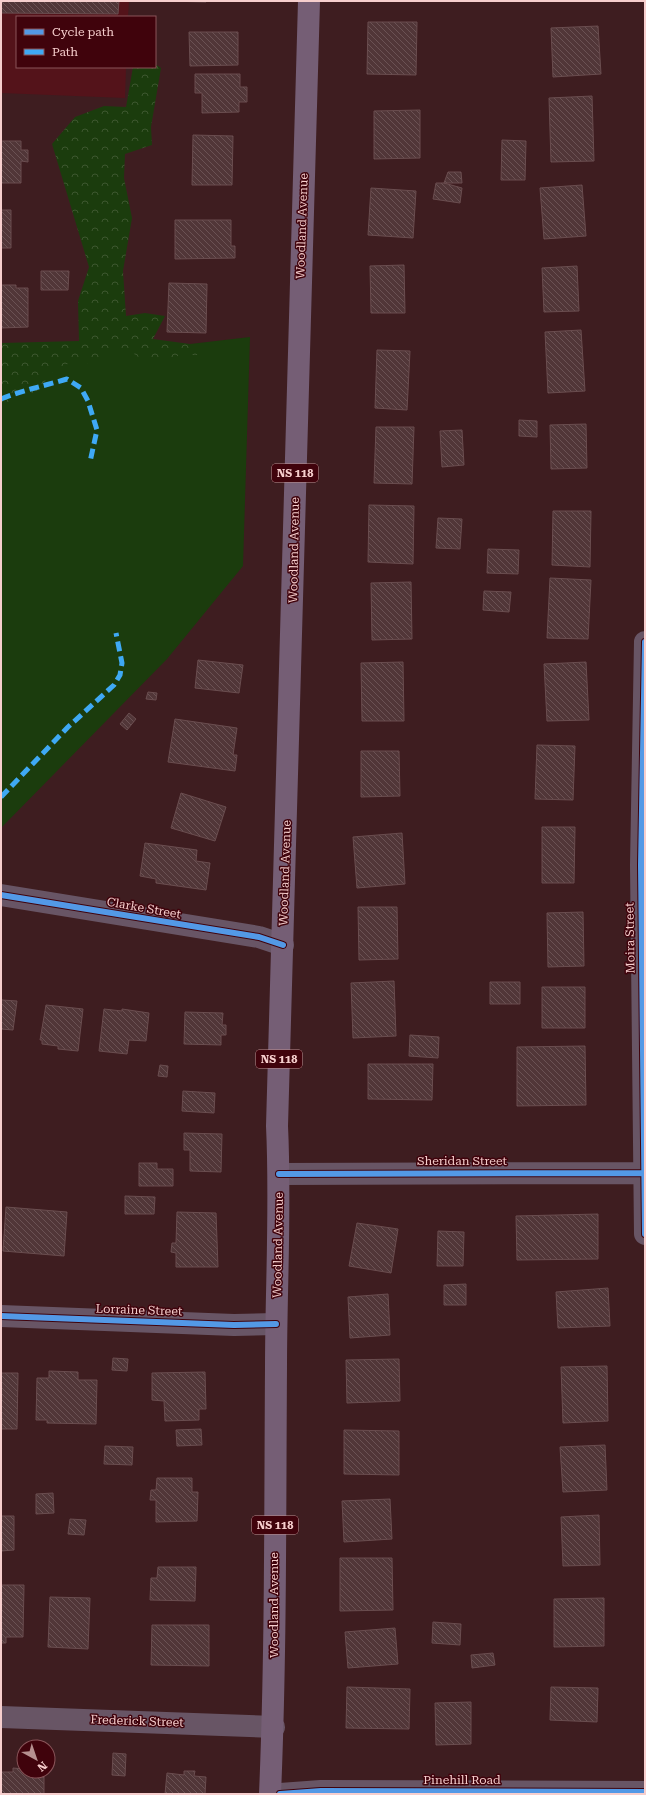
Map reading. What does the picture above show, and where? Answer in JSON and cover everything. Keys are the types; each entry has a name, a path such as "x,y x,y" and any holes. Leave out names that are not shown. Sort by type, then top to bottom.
{"main road":[{"name":"Woodland Avenue","path":"270,1794 274,1727 276,1324 280,1174 278,1126 308,1"}],"street":[{"name":"Moira Street","path":"645,642 641,865 645,1234"},
{"name":"Clarke Street","path":"1,895 259,937 282,945"},
{"name":"Sheridan Street","path":"280,1174 644,1173"},
{"name":"Lorraine Street","path":"1,1316 234,1325 276,1324"},
{"name":"Frederick Street","path":"1,1717 274,1727"},
{"name":"Pinehill Road","path":"280,1794 321,1791 645,1792"}],"shaded area":[{"path":"1,1 129,1 128,16 16,16 16,68 126,68 125,98 1,93"}],"green space":[{"path":"156,65 161,68 151,127 152,145 125,154 124,178 132,218 123,271 126,316 145,313 165,316 153,339 190,344 200,347 197,355 171,357 149,361 138,357 132,352 113,351 90,366 83,358 55,369 34,395 18,397 1,406 1,343 79,341 78,301 89,267 52,144 75,117 104,106 126,107 133,68 156,68"},
{"path":"250,337 243,566 167,659 1,828 1,343 190,344"}],"building":[{"path":"1,1 119,1 118,14 1,13"},
{"path":"166,1 206,1 206,2"},
{"path":"368,22 417,22 416,75 367,74"},
{"path":"598,26 601,74 553,77 551,28"},
{"path":"189,32 238,32 238,65 190,66"},
{"path":"195,74 240,74 240,87 247,87 247,102 239,102 239,112 202,113 202,93 195,93"},
{"path":"592,96 594,161 551,162 549,98"},
{"path":"420,110 420,158 374,159 374,111"},
{"path":"193,135 233,136 232,185 192,185"},
{"path":"502,140 526,141 525,180 501,180"},
{"path":"1,141 21,141 21,150 28,150 28,162 21,161 21,183 1,183"},
{"path":"448,172 461,172 462,183 444,183"},
{"path":"436,183 444,183 462,188 460,203 433,199"},
{"path":"582,185 586,236 544,239 540,188"},
{"path":"371,188 416,191 413,238 368,235"},
{"path":"1,210 11,210 11,248 1,248"},
{"path":"175,220 231,220 231,246 235,246 235,258 175,259"},
{"path":"404,265 405,313 371,313 370,266"},
{"path":"577,266 579,311 544,312 542,268"},
{"path":"41,271 69,271 68,290 41,290"},
{"path":"169,283 207,284 206,333 167,332"},
{"path":"1,285 16,285 16,288 28,288 28,327 1,328"},
{"path":"581,330 585,391 548,393 545,332"},
{"path":"377,350 410,351 407,410 375,408"},
{"path":"519,420 537,421 537,437 519,436"},
{"path":"586,424 587,468 551,469 550,425"},
{"path":"376,427 414,427 412,484 374,483"},
{"path":"462,430 464,465 442,467 440,431"},
{"path":"369,505 414,506 413,564 368,562"},
{"path":"553,511 591,511 590,567 552,565"},
{"path":"438,518 462,519 460,549 436,548"},
{"path":"488,549 519,550 518,574 487,573"},
{"path":"550,578 591,580 588,639 547,638"},
{"path":"411,582 412,639 372,640 371,583"},
{"path":"484,591 511,592 509,612 483,610"},
{"path":"198,660 243,665 239,693 195,688"},
{"path":"403,662 404,721 362,721 361,663"},
{"path":"586,662 589,720 547,721 544,664"},
{"path":"148,692 157,693 156,700 146,699"},
{"path":"129,713 136,719 127,730 120,724"},
{"path":"175,719 237,728 233,755 237,755 235,771 168,762"},
{"path":"537,745 575,746 573,800 535,799"},
{"path":"361,751 399,751 400,796 361,797"},
{"path":"181,793 226,807 215,841 171,828"},
{"path":"542,827 575,827 574,883 542,883"},
{"path":"402,833 405,884 357,888 353,837"},
{"path":"145,843 197,850 196,861 210,863 206,890 156,883 156,879 140,876"},
{"path":"358,907 397,907 398,959 359,960"},
{"path":"583,912 584,966 548,967 547,913"},
{"path":"394,981 396,1036 353,1038 351,983"},
{"path":"490,982 520,982 520,1004 490,1004"},
{"path":"542,987 585,987 585,1028 542,1028"},
{"path":"1,997 2,1000 17,1001 13,1030 1,1029"},
{"path":"46,1005 83,1009 78,1051 58,1049 58,1046 42,1044 42,1040 40,1040"},
{"path":"104,1009 122,1011 122,1009 149,1013 146,1041 129,1040 127,1054 99,1051"},
{"path":"185,1012 223,1013 222,1025 226,1025 226,1035 221,1035 221,1045 184,1044"},
{"path":"410,1035 439,1037 438,1058 409,1056"},
{"path":"585,1046 586,1105 517,1106 517,1047"},
{"path":"368,1064 433,1064 432,1100 368,1099"},
{"path":"160,1065 168,1066 167,1077 158,1076"},
{"path":"183,1091 215,1093 214,1113 182,1111"},
{"path":"184,1133 222,1134 221,1172 190,1171 190,1150 184,1150"},
{"path":"139,1163 157,1163 157,1169 173,1169 173,1186 139,1186"},
{"path":"125,1196 155,1197 154,1214 125,1214"},
{"path":"6,1207 67,1212 64,1256 3,1251"},
{"path":"177,1212 216,1213 218,1267 176,1267 176,1253 171,1252 172,1243 176,1243"},
{"path":"598,1214 598,1259 517,1260 516,1216"},
{"path":"357,1223 398,1229 391,1273 349,1266"},
{"path":"438,1231 464,1232 463,1266 437,1266"},
{"path":"466,1284 466,1305 444,1305 444,1285"},
{"path":"608,1288 610,1326 558,1328 556,1292"},
{"path":"388,1294 390,1335 350,1338 348,1297"},
{"path":"113,1358 128,1359 127,1371 112,1370"},
{"path":"399,1359 400,1401 347,1403 346,1360"},
{"path":"607,1366 608,1421 563,1423 561,1367"},
{"path":"49,1371 78,1372 78,1380 97,1380 96,1424 47,1423 47,1420 36,1420 37,1378 49,1378"},
{"path":"205,1372 206,1409 199,1409 199,1420 165,1421 164,1401 152,1400 152,1373"},
{"path":"1,1373 18,1373 17,1429 1,1429"},
{"path":"201,1429 202,1445 177,1446 176,1430"},
{"path":"344,1430 399,1431 399,1475 344,1474"},
{"path":"605,1445 607,1490 563,1492 560,1447"},
{"path":"105,1446 133,1447 132,1465 104,1464"},
{"path":"157,1478 192,1478 192,1492 198,1492 197,1521 156,1522 156,1500 150,1500 151,1490 156,1490"},
{"path":"53,1493 54,1513 36,1514 36,1494"},
{"path":"390,1499 392,1539 344,1542 342,1501"},
{"path":"599,1515 600,1565 563,1566 561,1517"},
{"path":"1,1516 14,1516 14,1550 1,1551"},
{"path":"70,1519 86,1520 84,1535 68,1534"},
{"path":"340,1558 392,1558 393,1610 340,1611"},
{"path":"158,1567 196,1567 195,1601 150,1600 151,1578 157,1578"},
{"path":"1,1585 24,1585 23,1637 6,1637 6,1643 1,1643"},
{"path":"50,1597 90,1598 88,1649 48,1647"},
{"path":"604,1598 604,1646 554,1647 554,1599"},
{"path":"433,1622 461,1624 460,1645 432,1643"},
{"path":"152,1625 209,1625 209,1666 151,1665"},
{"path":"395,1628 398,1664 348,1668 345,1632"},
{"path":"493,1653 495,1665 472,1668 471,1655"},
{"path":"347,1687 410,1689 409,1729 346,1728"},
{"path":"551,1687 598,1688 597,1722 550,1720"},
{"path":"471,1702 471,1744 436,1745 435,1703"},
{"path":"113,1753 126,1754 125,1776 112,1775"},
{"path":"13,1768 16,1768 16,1779 44,1779 44,1794 1,1794 1,1772 13,1772"},
{"path":"184,1771 195,1771 194,1776 206,1777 205,1794 165,1794 167,1773 184,1775"}],"marked path":[{"path":"1,399 67,379 81,388 88,401 97,430 90,462"},
{"path":"1,797 68,727 114,685 120,675 122,663 116,633"}],"cycle path":[{"path":"645,642 641,865 645,1234"},
{"path":"1,895 259,937 283,945"},
{"path":"279,1174 645,1173"},
{"path":"1,1316 234,1325 276,1324"},
{"path":"280,1794 321,1791 645,1792"}]}
